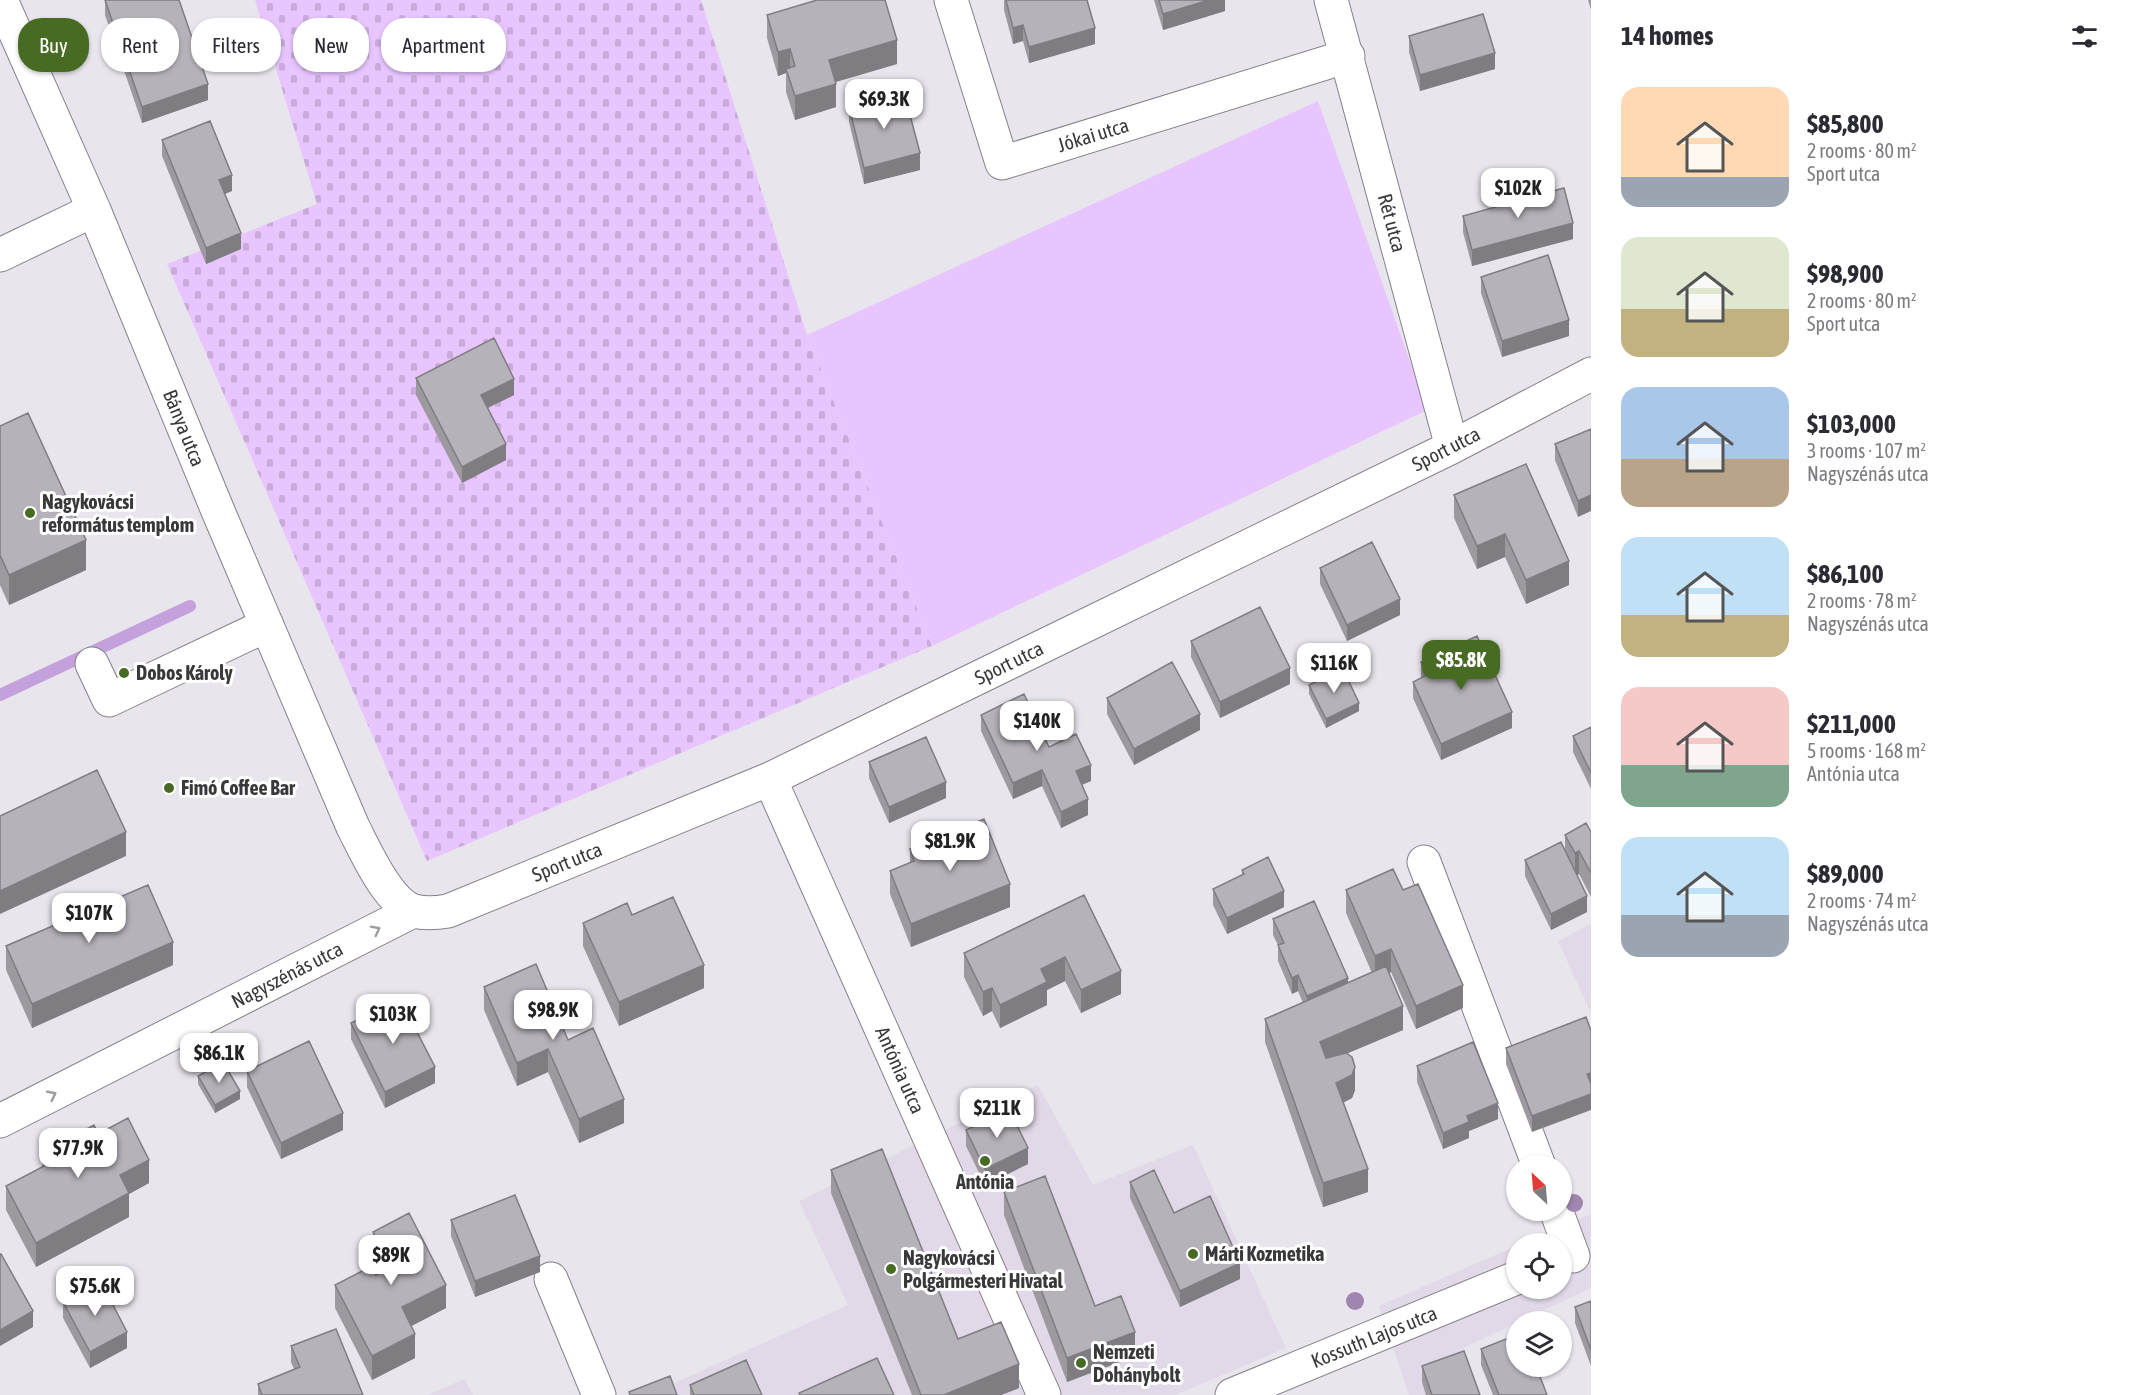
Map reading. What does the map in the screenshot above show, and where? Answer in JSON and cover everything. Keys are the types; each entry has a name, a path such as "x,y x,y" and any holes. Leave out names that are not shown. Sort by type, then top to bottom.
{"street":[{"name":"Bánya utca","path":"1,0 94,210 267,625 366,854 395,896 413,911"},
{"name":"Jókai utca","path":"951,0 1002,163 1348,56"},
{"name":"Rét utca","path":"1331,0 1452,447"},
{"path":"0,255 94,210"},
{"name":"Sport utca","path":"413,911 427,913 448,911 770,779 1452,447 1591,374"},
{"path":"92,664 109,700 267,625"},
{"name":"Antónia utca","path":"770,779 1044,1395"},
{"path":"1424,862 1535,1155"},
{"name":"Nagyszénás utca","path":"0,1121 413,911"},
{"path":"1561,1221 1575,1255"},
{"path":"551,1279 599,1395"},
{"name":"Kossuth Lajos utca","path":"1232,1395 1506,1282"}],"shaded area":[{"path":"1591,924 1591,1013 1558,941"},
{"path":"1038,1085 1093,1185 1193,1145 1286,1348 1175,1395 648,1395 848,1305 799,1201"},
{"path":"1591,1214 1591,1288 1572,1297 1572,1233 1546,1233"},
{"path":"1506,1250 1506,1299 1568,1299 1542,1311 1506,1311 1506,1328 1463,1348 1480,1395 1409,1395 1379,1306"},
{"path":"464,1379 473,1395 428,1395"}],"green space":[{"path":"255,0 701,0 807,335 932,646 427,861 167,264 317,204 277,72 281,72 281,18 260,18"},
{"path":"1318,101 1427,410 932,646 807,335"}],"building":[{"path":"105,0 179,0 191,35 191,72 204,72 208,84 142,107 130,72 179,72 179,18 111,18"},
{"path":"817,0 885,0 897,40 829,60 836,84 795,96 786,69 795,66 790,49 778,52 767,15"},
{"path":"1006,0 1087,0 1095,28 1029,47 1023,25 1013,28"},
{"path":"1159,0 1209,0 1163,14"},
{"path":"1483,14 1495,53 1420,75 1409,36"},
{"path":"904,92 920,153 864,168 849,106"},
{"path":"210,121 232,175 219,180 241,233 206,248 162,140"},
{"path":"1564,188 1573,223 1472,250 1463,216"},
{"path":"1548,255 1569,320 1502,341 1481,277"},
{"path":"494,338 514,379 481,395 506,444 462,467 416,378"},
{"name":"Nagykovácsi református templom","path":"28,413 86,540 9,575 0,555 0,426"},
{"path":"1591,429 1591,495 1578,501 1555,444"},
{"path":"1526,464 1569,561 1526,580 1505,534 1477,546 1454,495"},
{"path":"1372,542 1400,599 1347,625 1320,568"},
{"path":"1260,607 1290,668 1220,702 1191,641"},
{"path":"1477,636 1512,712 1441,744 1413,682 1427,675 1421,662"},
{"path":"1172,662 1200,714 1134,749 1107,698"},
{"path":"1343,669 1359,703 1326,719 1309,685"},
{"path":"1024,694 1049,747 1076,734 1091,765 1076,771 1088,799 1061,812 1042,770 1013,783 981,715"},
{"path":"1591,727 1591,773 1573,736"},
{"path":"926,737 946,782 889,807 869,762"},
{"path":"97,770 126,832 0,891 0,816"},
{"path":"984,819 1010,884 911,924 890,871 914,861 910,849"},
{"path":"1586,823 1591,832 1591,873 1579,851 1575,853 1565,835"},
{"path":"1561,842 1587,896 1551,914 1525,860"},
{"path":"1268,857 1284,891 1227,918 1213,889 1244,874 1242,870"},
{"path":"1393,869 1403,890 1418,884 1463,985 1416,1006 1391,949 1375,956 1346,890"},
{"path":"148,885 173,942 32,1004 6,946"},
{"path":"1084,895 1121,971 1081,990 1065,957 1041,969 1047,982 1000,1005 992,988 983,992 964,953"},
{"path":"673,897 704,965 619,1002 583,923 627,903 632,915"},
{"path":"1314,901 1348,978 1307,996 1298,975 1292,978 1278,945 1284,943 1273,919"},
{"path":"536,964 568,1040 593,1028 624,1099 579,1119 548,1049 517,1063 484,987"},
{"path":"1386,966 1403,1006 1320,1042 1326,1058 1346,1053 1352,1057 1355,1067 1352,1075 1336,1083 1368,1169 1323,1183 1265,1019"},
{"path":"400,999 435,1067 385,1092 351,1023"},
{"path":"1586,1017 1591,1031 1591,1073 1587,1074 1591,1084 1591,1094 1532,1116 1506,1048"},
{"path":"309,1041 343,1113 281,1143 247,1071"},
{"path":"1473,1042 1498,1103 1467,1116 1469,1122 1443,1133 1417,1066"},
{"path":"223,1062 240,1091 215,1105 198,1076"},
{"path":"1009,1109 1028,1148 985,1169 966,1130"},
{"path":"128,1118 149,1160 120,1175 129,1193 36,1243 6,1186 48,1164 42,1153 94,1125 98,1134"},
{"name":"Nagykovácsi Polgármesteri Hivatal","path":"882,1149 958,1339 1001,1322 1019,1364 944,1395 921,1395 831,1170"},
{"name":"Márti Kozmetika","path":"1154,1170 1174,1213 1210,1196 1240,1263 1180,1291 1130,1182"},
{"path":"1045,1176 1095,1306 1121,1296 1135,1332 1067,1358 1004,1192"},
{"path":"515,1195 540,1256 475,1281 451,1220"},
{"path":"409,1213 446,1285 402,1307 415,1334 372,1356 335,1285 372,1266 376,1275 392,1268 373,1232"},
{"path":"0,1254 33,1311 0,1330"},
{"path":"101,1282 127,1332 90,1352 63,1302"},
{"path":"1591,1301 1591,1350 1575,1307"},
{"path":"336,1329 363,1395 262,1395 258,1384 300,1367 291,1346"},
{"path":"1506,1339 1506,1377 1540,1377 1547,1395 1499,1395 1481,1349"},
{"path":"1464,1351 1480,1395 1432,1395 1422,1366"},
{"path":"877,1358 894,1395 800,1395 799,1393"},
{"path":"746,1360 762,1395 694,1395 690,1385"},
{"path":"670,1376 677,1395 630,1395 629,1392"}],"waterway":[{"path":"0,695 190,606"}],"place":[{"name":"Nagykovácsi református templom","path":"30,513"},
{"name":"Dobos Károly","path":"124,673"},
{"name":"Fimó Coffee Bar","path":"169,788"},
{"name":"Antónia","path":"985,1161"},
{"name":"Márti Kozmetika","path":"1193,1254"},
{"name":"Nagykovácsi Polgármesteri Hivatal","path":"891,1269"},
{"name":"Nemzeti Dohánybolt","path":"1081,1363"}]}
